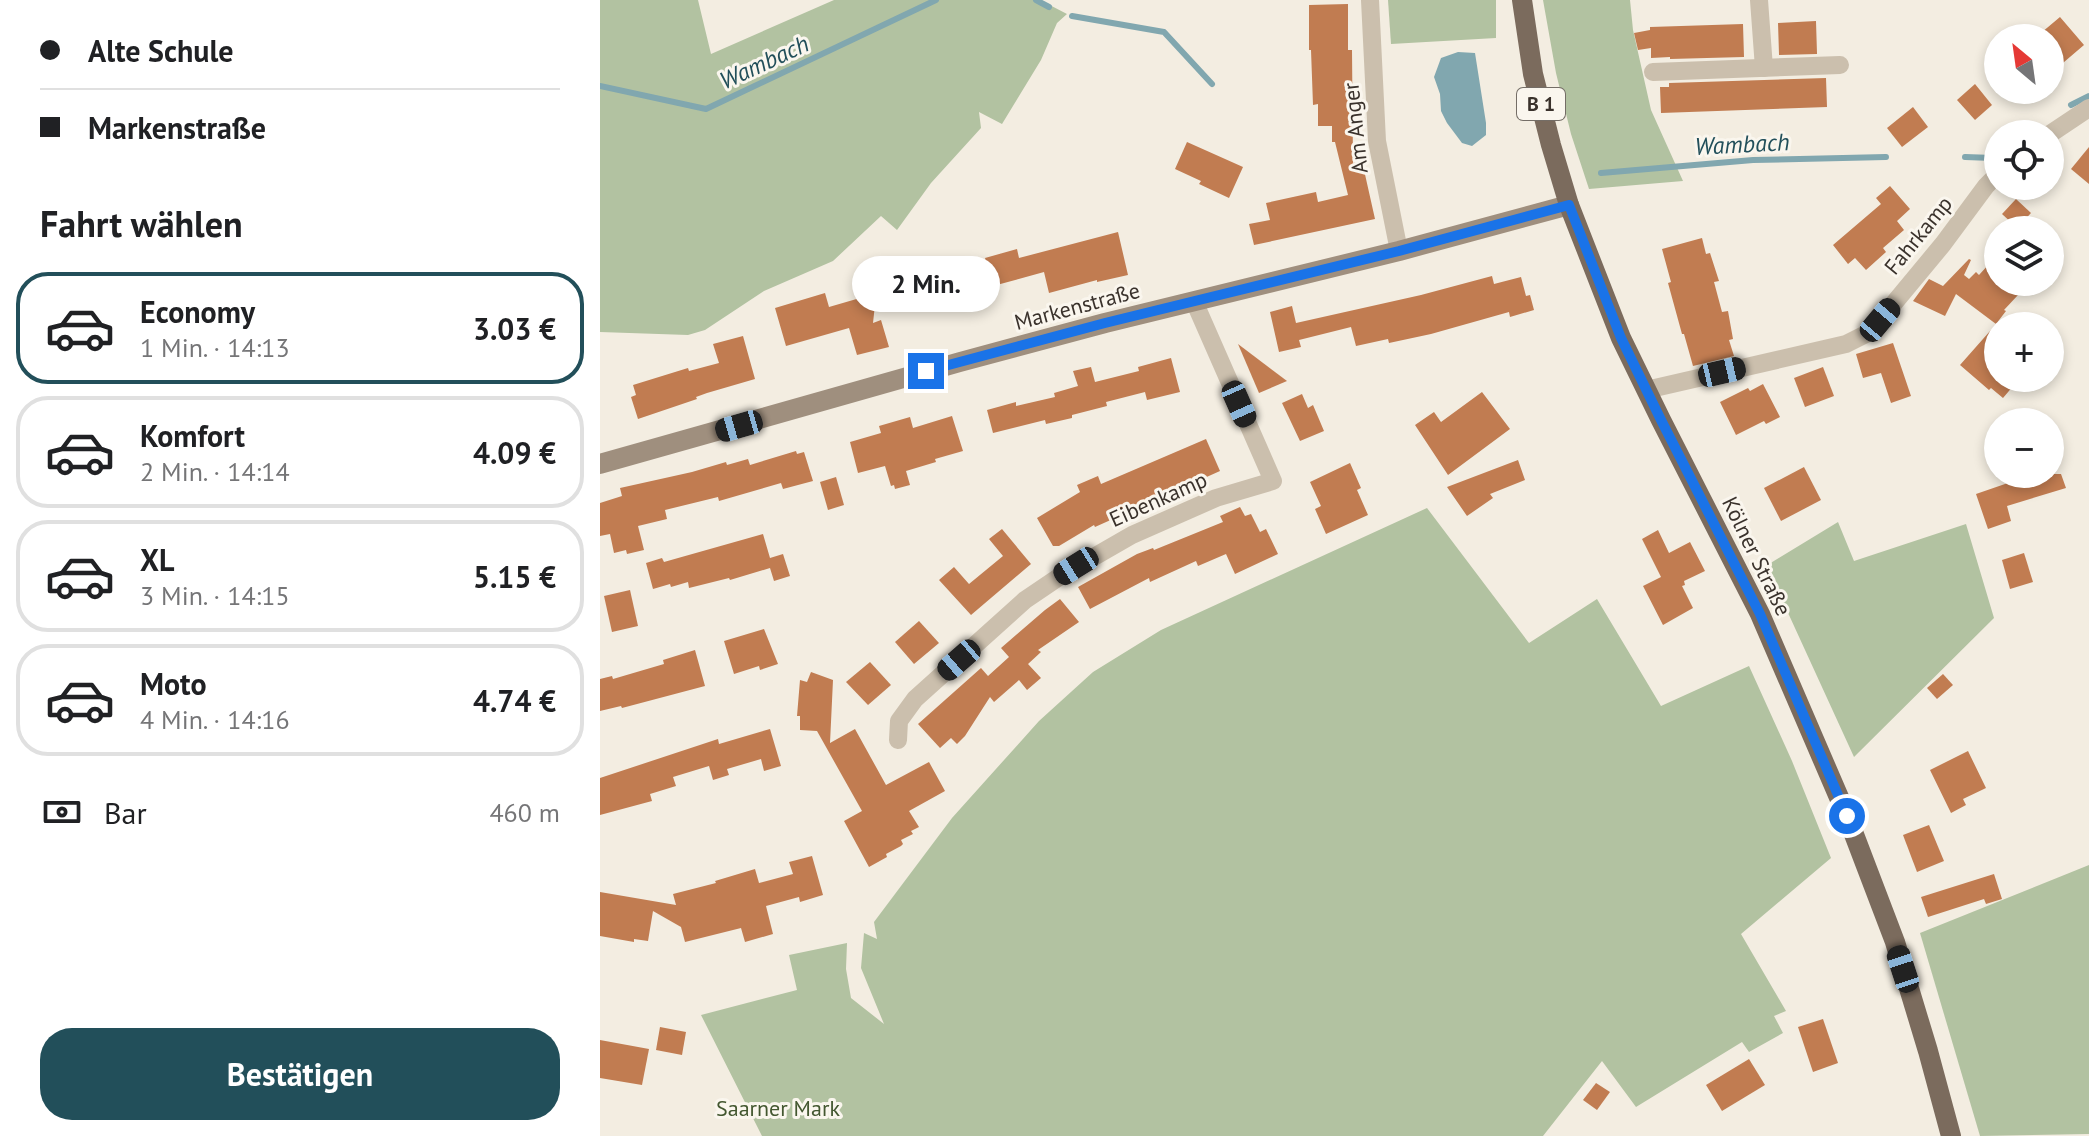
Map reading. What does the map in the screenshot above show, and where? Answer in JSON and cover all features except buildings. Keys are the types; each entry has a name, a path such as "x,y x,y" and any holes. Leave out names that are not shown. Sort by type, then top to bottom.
{"main road":[{"name":"Kölner Straße","path":"1522,0 1533,74 1569,205 1621,338 1760,614 1847,816 1895,942 1951,1136"}],"street":[{"name":"Am Anger","path":"1370,0 1377,141 1399,251"},
{"path":"1759,0 1764,68"},
{"path":"1653,72 1840,65"},
{"path":"2064,125 2089,108"},
{"name":"Fahrkamp","path":"1646,390 1846,344 1866,334 1925,266 1984,189"},
{"name":"Markenstraße","path":"600,464 960,362 1569,205"},
{"name":"Eibenkamp","path":"898,740 899,721 915,699 1025,600 1094,555 1146,529 1216,498 1273,481 1194,301"}],"green space":[{"path":"600,0 698,0 711,54 834,0 1040,0 1067,14 1057,23 1041,60 1002,124 979,112 981,128 931,183 897,230 881,216 833,261 764,291 705,330 688,335 600,332"},
{"path":"1388,0 1496,0 1496,38 1391,44"},
{"path":"1543,0 1630,0 1633,30 1651,110 1683,181 1589,189 1556,73"},
{"name":"Saarner Mark","path":"1427,508 1529,643 1597,599 1661,706 1749,666 1831,858 1741,934 1786,1011 1774,1016 1783,1033 1749,1052 1742,1042 1636,1107 1602,1061 1543,1136 762,1136 701,1015 797,990 789,955 847,943 846,969 851,998 884,1024 861,968 864,933 877,939 874,922 952,818 1039,721 1093,672 1161,630"},
{"path":"1838,522 1854,561 1966,524 1994,618 1854,757 1764,567"},
{"path":"2089,865 2089,1134 1980,1136 1920,933"}],"water":[{"path":"1458,52 1475,53 1486,123 1486,135 1472,146 1462,143 1447,123 1441,111 1440,94 1434,77 1441,58"}],"waterway":[{"name":"Wambach","path":"600,86 706,109 936,0"},
{"name":"Wambach","path":"1036,0 1049,7"},
{"name":"Wambach","path":"1072,16 1164,32 1212,84"},
{"name":"Wambach","path":"2071,105 2089,96"},
{"name":"Wambach","path":"1601,173 1753,160 1886,157"},
{"name":"Wambach","path":"1965,157 1984,158"}],"route":[{"path":"926,371 1569,205 1621,338 1760,614 1847,816"}]}
